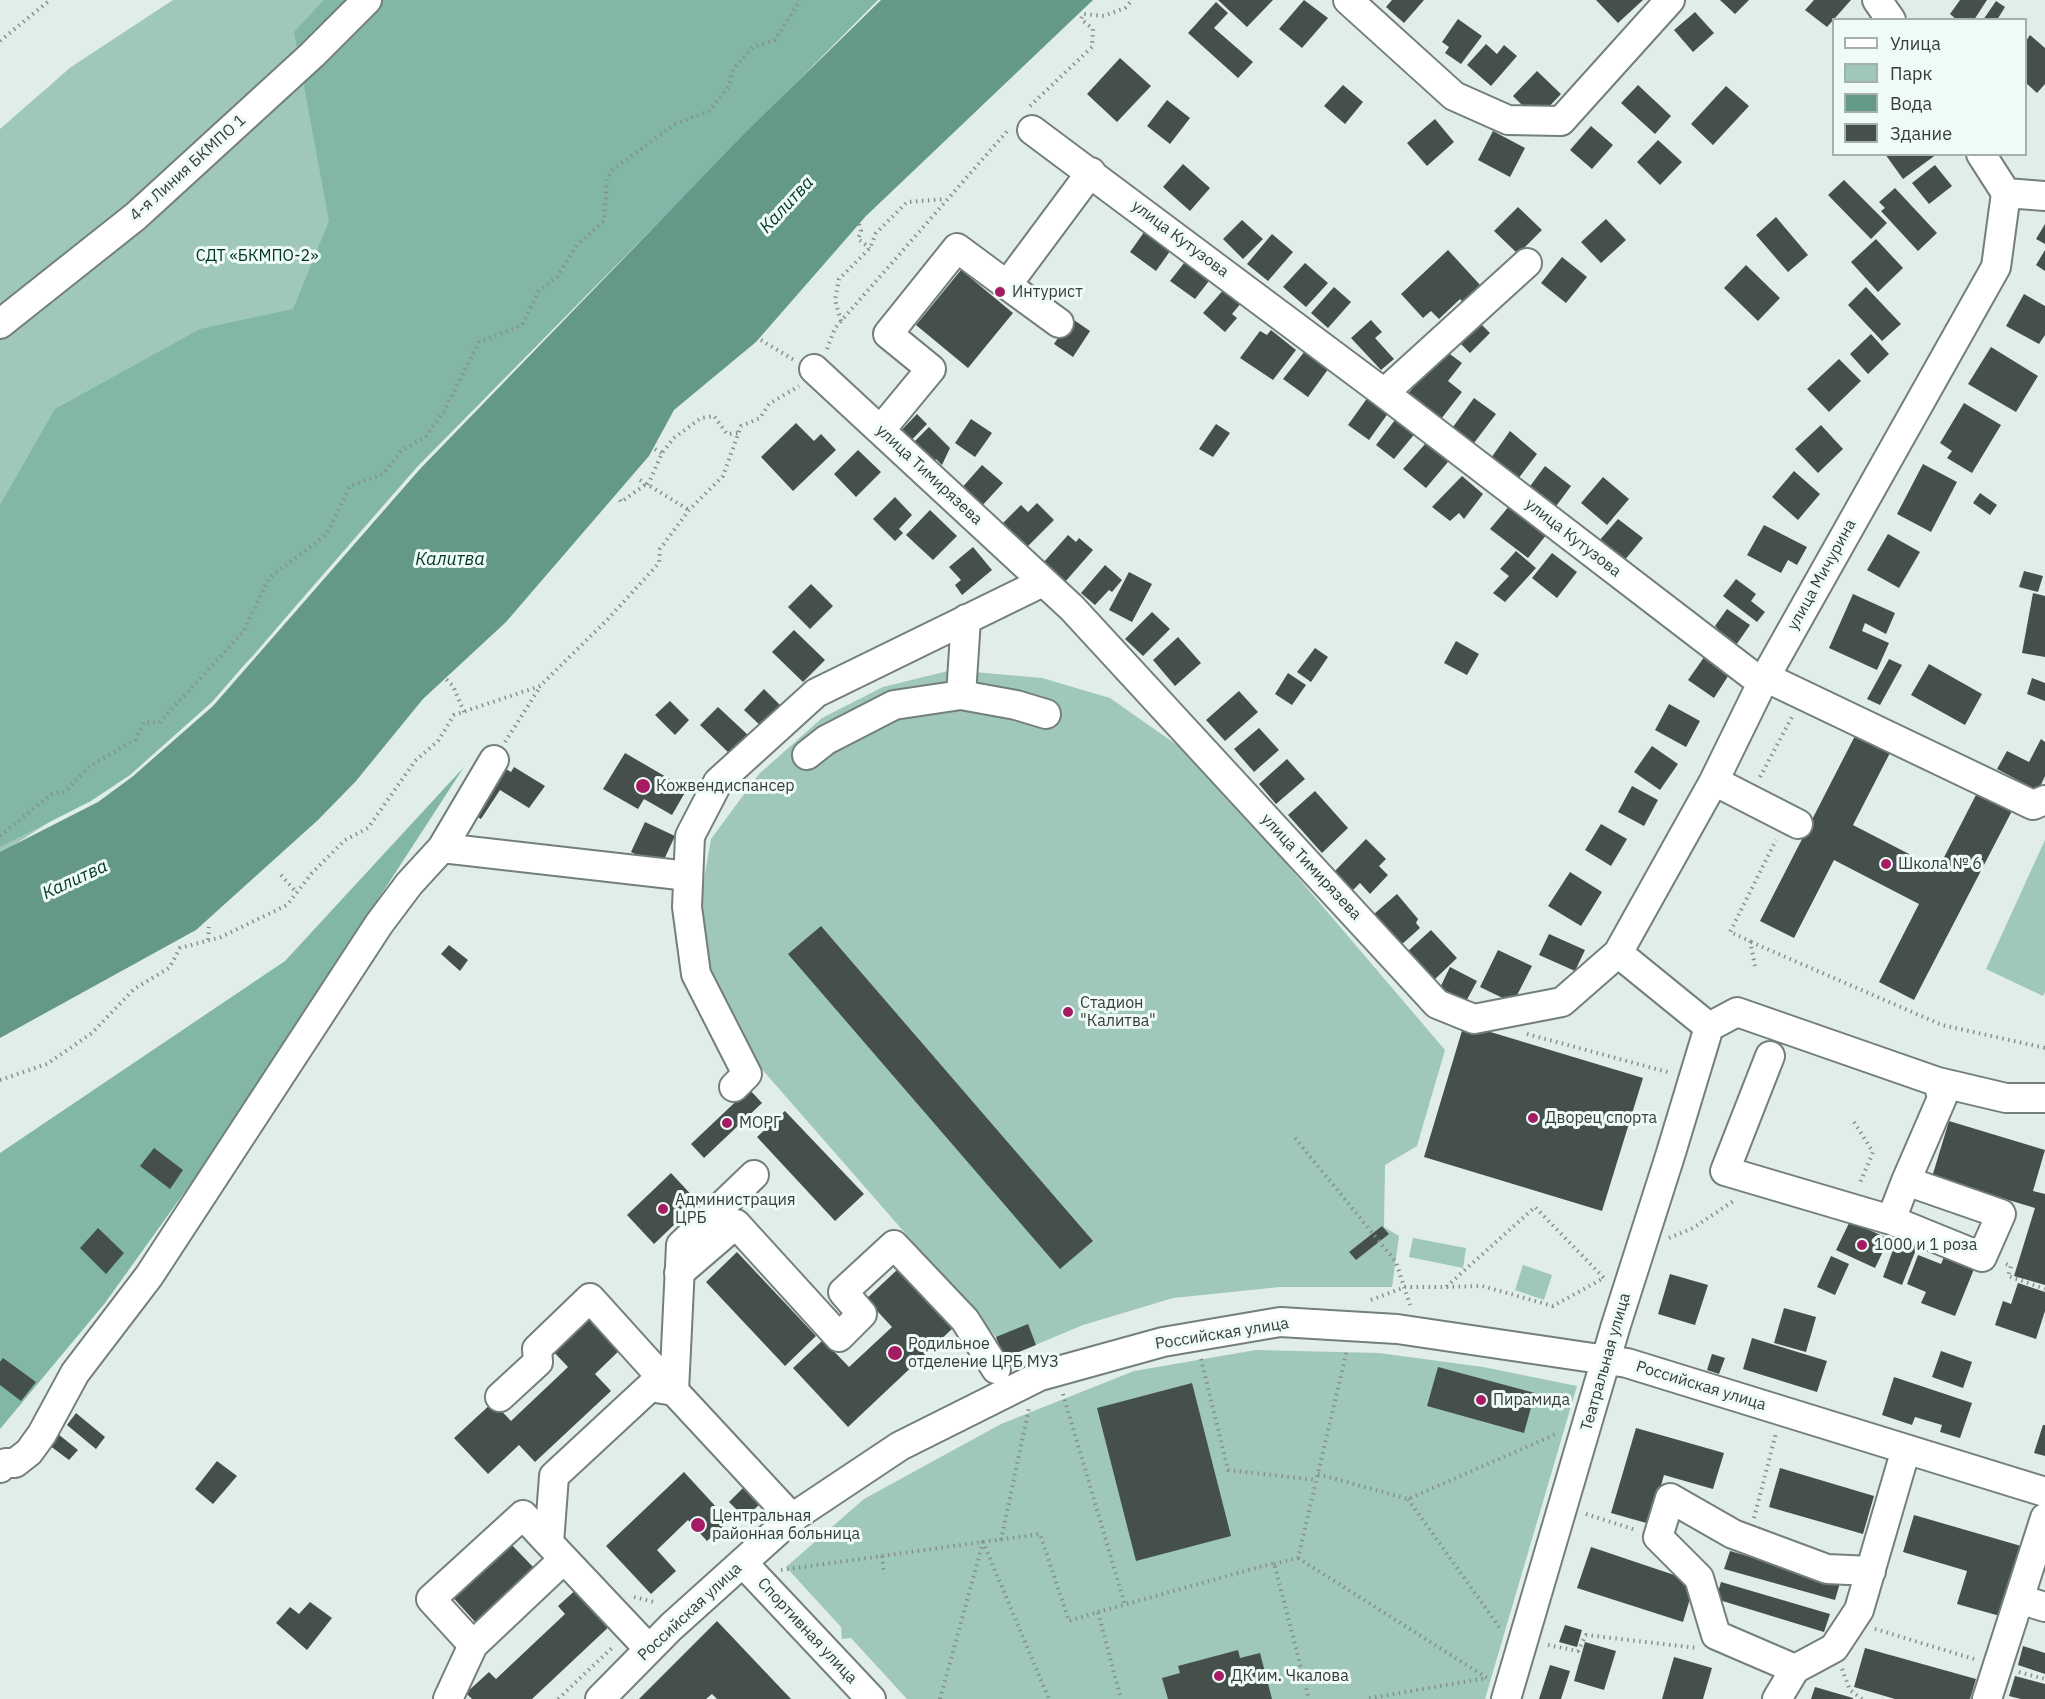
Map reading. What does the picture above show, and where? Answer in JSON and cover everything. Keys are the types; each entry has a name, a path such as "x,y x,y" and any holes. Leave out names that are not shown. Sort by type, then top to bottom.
{"street":[{"name":"4-я Линия БКМПО 1","path":"0,324 136,216 312,55 366,0"},
{"path":"1348,0 1454,96 1508,120 1561,121 1670,0"},
{"path":"1877,0 1890,18"},
{"name":"улица Кутузова","path":"1024,122 1763,680 2033,805 2045,800"},
{"path":"1982,156 2006,193 2045,196"},
{"path":"1007,285 1091,172"},
{"name":"улица Мичурина","path":"1618,952 1714,781 1763,680 1996,267 2006,193"},
{"path":"888,422 931,369 888,334 957,248 1059,323"},
{"path":"1384,393 1527,263"},
{"name":"улица Тимирязева","path":"816,371 1072,608 1437,1004 1474,1019 1562,1002 1618,952"},
{"path":"734,1087 747,1074 696,974 687,908 690,836 718,782 816,693 1044,582"},
{"path":"961,695 966,619"},
{"path":"807,755 826,740 894,705 961,695 1016,705 1046,714"},
{"path":"0,1468 6,1463 15,1463 29,1452 75,1373 149,1276 378,924 409,884 442,848 494,760"},
{"path":"1714,781 1798,824"},
{"path":"442,848 688,876"},
{"path":"1618,952 1708,1027 1737,1012 1938,1082 2006,1098 2045,1098"},
{"name":"Театральная улица","path":"1506,1699 1708,1027"},
{"path":"1770,1056 1733,1144 1725,1171 1891,1220 1982,1257 2001,1214 1906,1181"},
{"path":"1891,1220 1942,1098 1938,1082"},
{"path":"674,1391 681,1245 754,1175"},
{"path":"680,1273 736,1224 839,1337 862,1314 843,1292 894,1245 964,1320 996,1369"},
{"path":"500,1397 538,1362 537,1349 590,1298 792,1518"},
{"name":"Российская улица","path":"600,1699 640,1640 743,1563 792,1518 900,1446 1040,1376 1163,1342 1280,1322 1397,1329 1628,1363 2045,1491"},
{"path":"448,1699 473,1645 557,1551 554,1476 650,1387 674,1391"},
{"path":"1777,1699 1795,1669 1834,1648 1859,1610 1906,1449"},
{"path":"1795,1669 1716,1635 1699,1578 1658,1537 1670,1498 1733,1534 1827,1569 1871,1571"},
{"path":"473,1645 431,1599 523,1515 640,1640"},
{"path":"1988,1699 1998,1666 2032,1603 2045,1518"},
{"name":"Спортивная улица","path":"743,1563 871,1699"}],"path":[{"path":"0,40 50,0"},
{"path":"0,836 53,793 65,792 90,766 135,740 144,722 159,723 243,632 269,578 327,534 350,486 382,474 401,451 426,436 444,411 479,342 522,325 539,290 557,277 577,245 604,221 607,180 612,170 675,124 710,111 729,86 733,69 753,47 774,40 800,0"},
{"path":"494,760 540,686 607,620 659,563 660,549 689,510 723,476 741,426 760,418 769,404 816,371 835,328 946,199 1024,122 1092,47 1093,28 1082,19 1083,14 1104,16 1125,8 1132,0"},
{"path":"841,321 835,300 840,279 870,248 876,233 900,206 907,202 946,199"},
{"path":"859,224 861,231 858,239 870,248"},
{"path":"761,340 816,371"},
{"path":"620,500 621,502 647,484 662,453 674,438 701,418 714,417 727,434 739,433"},
{"path":"655,449 662,453"},
{"path":"640,480 689,510"},
{"path":"438,671 453,686 464,712"},
{"path":"0,1080 47,1064 92,1033 134,989 169,968 180,948 249,925 287,905 312,873 345,840 368,828 416,761 438,741 454,715 540,686"},
{"path":"281,875 297,893"},
{"path":"208,940 209,927"},
{"path":"1750,941 1942,1025 2045,1048"},
{"path":"1518,1031 1671,1073"},
{"path":"1850,1209 1873,1152 1854,1122"},
{"path":"1295,1138 1396,1262 1410,1305"},
{"path":"1664,1240 1693,1228 1760,1182"},
{"path":"1371,1300 1405,1287 1446,1287 1482,1286 1553,1306 1604,1278 1535,1208 1446,1287"},
{"path":"1982,1257 2012,1266 2008,1276 2045,1289"},
{"path":"1298,1558 1347,1346"},
{"path":"1200,1354 1228,1470 1316,1480"},
{"path":"1063,1394 1125,1605"},
{"path":"1001,1540 1029,1407"},
{"path":"1748,1539 1776,1431"},
{"path":"1408,1499 1556,1434"},
{"path":"1318,1474 1408,1499 1502,1631"},
{"path":"1585,1514 1658,1537"},
{"path":"774,1571 1040,1534 1069,1621 1298,1558 1487,1678 1365,1699"},
{"path":"940,1699 983,1542"},
{"path":"983,1542 1048,1699"},
{"path":"882,1556 884,1574"},
{"path":"1274,1564 1309,1699"},
{"path":"1098,1612 1121,1699"},
{"path":"1851,1622 2045,1679"},
{"path":"1548,1645 1578,1651 1586,1635 1696,1649 1716,1635"},
{"path":"558,1699 640,1640"},
{"path":"1834,1648 1850,1690 1862,1699"}],"green space":[{"name":"СДТ «БКМПО-2»","path":"173,0 857,0 507,357 253,656 147,759 0,854 0,129 71,67"},
{"name":"Стадион \"Калитва\"","path":"952,670 1042,678 1110,698 1197,759 1445,1050 1417,1146 1385,1165 1384,1227 1399,1236 1392,1287 1280,1287 1173,1298 1083,1325 1004,1358 996,1337 760,1067 734,1031 714,993 700,901 711,839 759,774 822,718 883,687"},
{"path":"2045,840 2045,992 2043,996 1986,969"},
{"path":"1413,1238 1466,1248 1463,1268 1409,1257"},
{"path":"1523,1265 1552,1275 1544,1300 1515,1290"},
{"path":"1256,1350 1379,1353 1483,1367 1577,1386 1485,1699 907,1699 851,1638 842,1639 841,1627 786,1567 864,1499 1001,1424 1134,1371"}],"shaded area":[{"name":"СДТ «БКМПО-2»","path":"324,0 878,0 417,467 212,702 130,775 91,801 0,847 0,505 55,409 200,329 293,309 329,221 294,32"},
{"path":"464,767 219,1144 105,1303 0,1429 0,1153 285,961"}],"water":[{"name":"Калитва","path":"881,0 1093,0 866,216 756,342 674,410 649,456 506,622 423,699 356,781 318,820 196,930 0,1038 0,852 98,802 132,777 213,706 420,469 745,133"}],"building":[{"path":"1218,0 1273,0 1247,27"},
{"path":"1304,0 1328,18 1302,48 1279,29"},
{"path":"1392,0 1424,0 1404,23 1386,7"},
{"path":"1596,0 1643,0 1618,23"},
{"path":"1720,0 1749,0 1735,14"},
{"path":"1814,0 1851,0 1835,18 1832,18 1827,27 1805,10"},
{"path":"1960,0 1987,0 1975,18 1955,18 1950,14"},
{"path":"1996,1 2005,7 1998,18 1984,18"},
{"path":"1216,2 1228,13 1214,28 1253,62 1238,78 1188,33"},
{"path":"1695,12 1714,33 1693,52 1674,30"},
{"path":"1458,19 1482,36 1461,64 1445,53 1449,47 1442,42"},
{"path":"2030,35 2045,48 2045,84 2037,93 2027,84 2027,40"},
{"path":"1486,44 1497,54 1504,45 1517,56 1491,86 1467,65"},
{"path":"1120,58 1151,86 1117,122 1087,94"},
{"path":"1537,71 1561,94 1542,114 1530,113 1513,96"},
{"path":"1343,85 1363,102 1345,124 1324,106"},
{"path":"1638,85 1671,116 1655,134 1621,103"},
{"path":"1726,86 1749,106 1713,145 1691,124"},
{"path":"1167,100 1190,118 1170,144 1147,126"},
{"path":"1435,119 1454,142 1427,166 1407,143"},
{"path":"1591,126 1613,145 1592,169 1570,150"},
{"path":"1493,131 1525,148 1510,177 1478,160"},
{"path":"1658,140 1682,162 1660,185 1637,162"},
{"path":"1886,156 1934,156 1903,179"},
{"path":"1183,164 1210,188 1190,211 1163,187"},
{"path":"1935,165 1952,186 1929,204 1912,183"},
{"path":"1844,180 1887,223 1871,239 1828,195"},
{"path":"1895,188 1937,233 1918,251 1881,211 1885,208 1879,202"},
{"path":"1518,207 1542,230 1518,254 1494,231"},
{"path":"1776,217 1808,255 1788,272 1756,235"},
{"path":"1606,219 1626,240 1601,263 1581,242"},
{"path":"1242,220 1263,239 1243,259 1223,239"},
{"path":"2045,224 2045,244 2036,239"},
{"path":"1147,228 1173,247 1156,271 1130,252"},
{"path":"1272,234 1293,252 1268,281 1247,264"},
{"path":"1876,239 1903,268 1878,292 1851,262"},
{"path":"1448,250 1482,287 1464,304 1460,299 1439,319 1431,311 1423,318 1401,294"},
{"path":"2045,250 2045,271 2036,265"},
{"path":"1562,257 1587,277 1566,303 1541,283"},
{"path":"1188,258 1212,277 1195,299 1170,281"},
{"path":"1305,263 1328,283 1306,307 1283,287"},
{"path":"1746,265 1780,298 1758,321 1724,288"},
{"path":"961,270 1013,313 968,368 916,325"},
{"path":"1334,287 1351,302 1328,328 1311,313"},
{"path":"1866,287 1901,324 1882,341 1848,305"},
{"path":"1225,288 1242,302 1232,314 1237,318 1225,332 1203,313"},
{"path":"2024,294 2045,306 2045,335 2039,344 2006,326"},
{"path":"1071,318 1090,331 1073,357 1054,344"},
{"path":"1476,319 1490,333 1470,353 1456,339"},
{"path":"1371,320 1382,332 1375,338 1394,359 1381,370 1351,338"},
{"path":"1271,330 1296,350 1273,380 1240,358 1260,331 1267,335"},
{"path":"1871,334 1889,354 1868,374 1850,354"},
{"path":"1991,347 2038,376 2016,412 1968,384"},
{"path":"1443,349 1462,363 1448,381 1462,392 1441,419 1408,394"},
{"path":"1305,351 1329,368 1308,397 1283,379"},
{"path":"1839,359 1861,381 1829,412 1807,389"},
{"path":"1368,397 1389,412 1369,440 1348,425"},
{"path":"1474,398 1496,414 1474,443 1453,427"},
{"path":"1964,403 2001,425 1972,473 1947,458 1952,451 1940,443"},
{"path":"917,414 927,424 903,449 893,439"},
{"path":"1398,416 1417,431 1394,459 1376,445"},
{"path":"971,419 992,433 975,457 955,443"},
{"path":"796,423 814,441 821,434 836,450 793,491 761,457"},
{"path":"1216,424 1230,433 1213,457 1199,449"},
{"path":"1821,425 1843,449 1818,473 1795,449"},
{"path":"929,427 950,448 942,465 936,459 928,468 908,448"},
{"path":"1510,431 1537,454 1518,479 1491,458"},
{"path":"1426,443 1448,462 1426,488 1403,469"},
{"path":"858,450 881,472 856,497 834,474"},
{"path":"1923,464 1957,482 1931,532 1897,514"},
{"path":"982,465 1003,483 980,508 960,490"},
{"path":"1545,466 1571,486 1554,509 1528,489"},
{"path":"1794,471 1820,494 1798,520 1772,497"},
{"path":"1462,476 1483,494 1464,519 1459,513 1450,521 1432,507"},
{"path":"1603,477 1629,499 1607,525 1581,503"},
{"path":"1980,493 1997,505 1990,515 1973,503"},
{"path":"895,497 912,515 899,529 903,533 895,541 873,519"},
{"path":"1037,503 1054,520 1025,549 1001,525 1021,505 1028,512"},
{"path":"1510,505 1547,534 1528,558 1490,529"},
{"path":"930,510 957,536 933,560 906,535"},
{"path":"1618,519 1643,538 1624,561 1599,541"},
{"path":"1764,525 1807,547 1797,565 1788,560 1781,573 1747,555"},
{"path":"1888,534 1920,552 1899,588 1867,570"},
{"path":"1068,535 1076,542 1079,538 1093,550 1065,582 1043,563"},
{"path":"973,547 992,570 962,595 955,585 961,580 949,567"},
{"path":"1516,551 1536,568 1505,602 1493,593 1509,576 1500,569"},
{"path":"1552,553 1577,572 1557,598 1532,578"},
{"path":"1105,565 1122,580 1112,592 1109,590 1095,605 1081,593"},
{"path":"2024,571 2043,576 2038,592 2019,587"},
{"path":"1129,572 1152,584 1132,622 1109,610"},
{"path":"1736,579 1756,594 1751,601 1765,612 1757,622 1723,596"},
{"path":"811,584 833,606 810,629 788,607"},
{"path":"2033,593 2045,596 2045,657 2022,653"},
{"path":"1853,594 1895,613 1886,634 1865,623 1862,631 1889,643 1877,670 1829,648"},
{"path":"1727,609 1750,625 1734,648 1715,626"},
{"path":"1152,612 1170,629 1143,656 1125,639"},
{"path":"794,630 825,660 803,682 772,652"},
{"path":"1178,637 1201,663 1175,686 1153,660"},
{"path":"1456,641 1479,654 1467,675 1444,663"},
{"path":"1315,648 1328,657 1311,682 1297,672"},
{"path":"1707,653 1732,670 1714,698 1688,680"},
{"path":"1889,659 1902,665 1880,705 1867,699"},
{"path":"1929,664 1982,694 1965,725 1911,695"},
{"path":"1288,673 1306,685 1292,705 1275,694"},
{"path":"2032,678 2045,683 2045,701 2027,694"},
{"path":"764,689 783,708 763,728 744,710"},
{"path":"1239,691 1258,712 1225,741 1206,720"},
{"path":"670,701 689,720 675,735 655,715"},
{"path":"1669,704 1700,721 1686,747 1655,730"},
{"path":"718,707 748,735 730,754 700,725"},
{"path":"1259,728 1279,750 1254,772 1234,749"},
{"name":"Школа № 6","path":"1858,730 1893,747 1853,825 1938,869 1978,791 2013,809 1914,1000 1879,982 1919,904 1834,860 1794,938 1760,921"},
{"path":"2041,739 2045,742 2045,776 2038,791 1997,769 2007,751 2029,762"},
{"path":"1652,746 1678,764 1660,790 1634,772"},
{"path":"625,753 687,789 672,815 644,799 638,809 603,789"},
{"path":"1287,759 1305,779 1276,804 1259,784"},
{"path":"499,765 511,772 514,767 545,786 529,808 500,790 481,819 470,812"},
{"path":"1632,786 1658,800 1644,826 1618,812"},
{"path":"1315,791 1348,828 1322,853 1288,815"},
{"path":"645,822 675,836 661,866 631,852"},
{"path":"1601,824 1627,839 1611,866 1585,850"},
{"path":"1366,839 1386,859 1379,866 1388,875 1370,894 1360,883 1352,891 1333,873"},
{"path":"1570,872 1602,892 1581,926 1548,906"},
{"path":"1397,894 1418,919 1416,923 1420,928 1401,945 1374,914"},
{"path":"821,926 1093,1241 1060,1269 788,954"},
{"path":"1431,930 1457,958 1434,980 1408,951"},
{"path":"1549,934 1585,950 1575,971 1539,955"},
{"path":"449,945 468,960 460,971 441,954"},
{"path":"1498,950 1532,966 1513,1003 1480,987"},
{"path":"1450,967 1477,981 1463,1007 1437,994"},
{"name":"Дворец спорта","path":"1464,1024 1643,1078 1602,1211 1424,1157"},
{"name":"МОРГ","path":"749,1089 762,1103 704,1158 691,1144"},
{"path":"785,1111 864,1194 835,1221 757,1137"},
{"path":"1949,1121 2045,1150 2033,1191 2045,1194 2045,1285 2014,1276 2035,1208 1932,1177"},
{"path":"154,1148 183,1170 170,1189 140,1166"},
{"name":"Администрация ЦРБ","path":"671,1173 698,1202 654,1244 627,1215"},
{"path":"1850,1221 1889,1239 1875,1268 1836,1250"},
{"path":"1382,1226 1389,1234 1356,1260 1349,1252"},
{"path":"98,1228 124,1253 106,1274 80,1248"},
{"path":"1897,1239 1917,1247 1902,1285 1883,1277"},
{"path":"737,1252 816,1336 785,1366 706,1282"},
{"path":"1918,1255 1941,1264 1944,1257 1974,1269 1955,1316 1921,1303 1926,1292 1907,1284"},
{"path":"1831,1256 1849,1264 1835,1295 1817,1287"},
{"name":"Родильное отделение ЦРБ МУЗ","path":"898,1269 953,1328 848,1427 793,1368 823,1340 849,1367 892,1327 866,1299"},
{"path":"1670,1274 1708,1285 1695,1325 1658,1314"},
{"path":"2018,1283 2045,1292 2045,1311 2036,1339 1995,1325 2003,1301 2011,1304"},
{"path":"1784,1308 1816,1317 1806,1352 1774,1343"},
{"path":"589,1311 623,1347 595,1374 611,1391 535,1462 519,1445 488,1474 454,1438 493,1402 511,1421 568,1367 550,1348"},
{"path":"1028,1324 1036,1345 1004,1358 996,1337"},
{"path":"1752,1338 1827,1361 1817,1392 1743,1369"},
{"path":"1941,1351 1972,1362 1963,1388 1932,1377"},
{"path":"1712,1354 1725,1358 1719,1374 1707,1370"},
{"path":"3,1358 36,1382 21,1401 0,1385 0,1362"},
{"path":"1438,1367 1535,1393 1524,1433 1427,1406"},
{"path":"1894,1377 1972,1403 1960,1438 1940,1432 1942,1425 1915,1417 1912,1425 1882,1415"},
{"path":"1192,1383 1231,1536 1136,1561 1097,1408"},
{"path":"76,1413 105,1437 96,1449 67,1425"},
{"path":"2043,1425 2045,1425 2045,1456 2034,1453"},
{"path":"1636,1428 1724,1453 1713,1489 1664,1475 1650,1524 1611,1513"},
{"path":"58,1434 78,1450 69,1460 49,1445"},
{"path":"217,1461 237,1476 213,1504 195,1489"},
{"path":"1780,1468 1874,1496 1863,1534 1769,1507"},
{"path":"684,1472 729,1521 707,1541 688,1520 657,1550 676,1571 651,1594 606,1546"},
{"path":"745,1486 761,1503 745,1518 729,1502"},
{"path":"1914,1515 2021,1546 2000,1616 1957,1604 1967,1571 1903,1552"},
{"path":"506,1539 535,1569 477,1624 449,1593"},
{"path":"1591,1547 1695,1582 1683,1622 1577,1588"},
{"path":"1730,1551 1840,1583 1835,1600 1724,1569"},
{"path":"1721,1582 1830,1614 1824,1632 1716,1599"},
{"path":"580,1586 614,1622 532,1699 472,1699 466,1693 489,1672 496,1679 565,1614 558,1606"},
{"path":"310,1602 332,1618 307,1650 276,1623 290,1607 299,1614"},
{"path":"717,1621 791,1699 717,1699 712,1694 706,1699 639,1699"},
{"path":"1565,1625 1582,1630 1577,1647 1559,1642"},
{"path":"1585,1642 1616,1651 1604,1690 1574,1681"},
{"path":"2023,1646 2045,1653 2045,1674 2018,1665"},
{"path":"1865,1648 1976,1679 1970,1699 1895,1699 1854,1687"},
{"name":"ДК им. Чкалова","path":"1238,1650 1240,1658 1260,1653 1272,1699 1168,1699 1162,1678 1180,1673 1178,1666"},
{"path":"1674,1657 1712,1668 1703,1699 1662,1699"},
{"path":"1550,1665 1570,1671 1561,1699 1539,1699"},
{"path":"2015,1676 2045,1684 2045,1699 2021,1699 2009,1696"},
{"path":"1815,1687 1853,1698 1853,1699 1811,1699"}],"place":[{"name":"Интурист","path":"1000,292"},
{"name":"Кожвендиспансер","path":"643,786"},
{"name":"Школа № 6","path":"1886,864"},
{"name":"Стадион \"Калитва\"","path":"1068,1012"},
{"name":"Дворец спорта","path":"1533,1118"},
{"name":"МОРГ","path":"727,1123"},
{"name":"Администрация ЦРБ","path":"663,1209"},
{"name":"1000 и 1 роза","path":"1862,1245"},
{"name":"Родильное отделение ЦРБ МУЗ","path":"895,1353"},
{"name":"Пирамида","path":"1481,1400"},
{"name":"Центральная районная больница","path":"698,1525"},
{"name":"ДК им. Чкалова","path":"1219,1676"}]}
